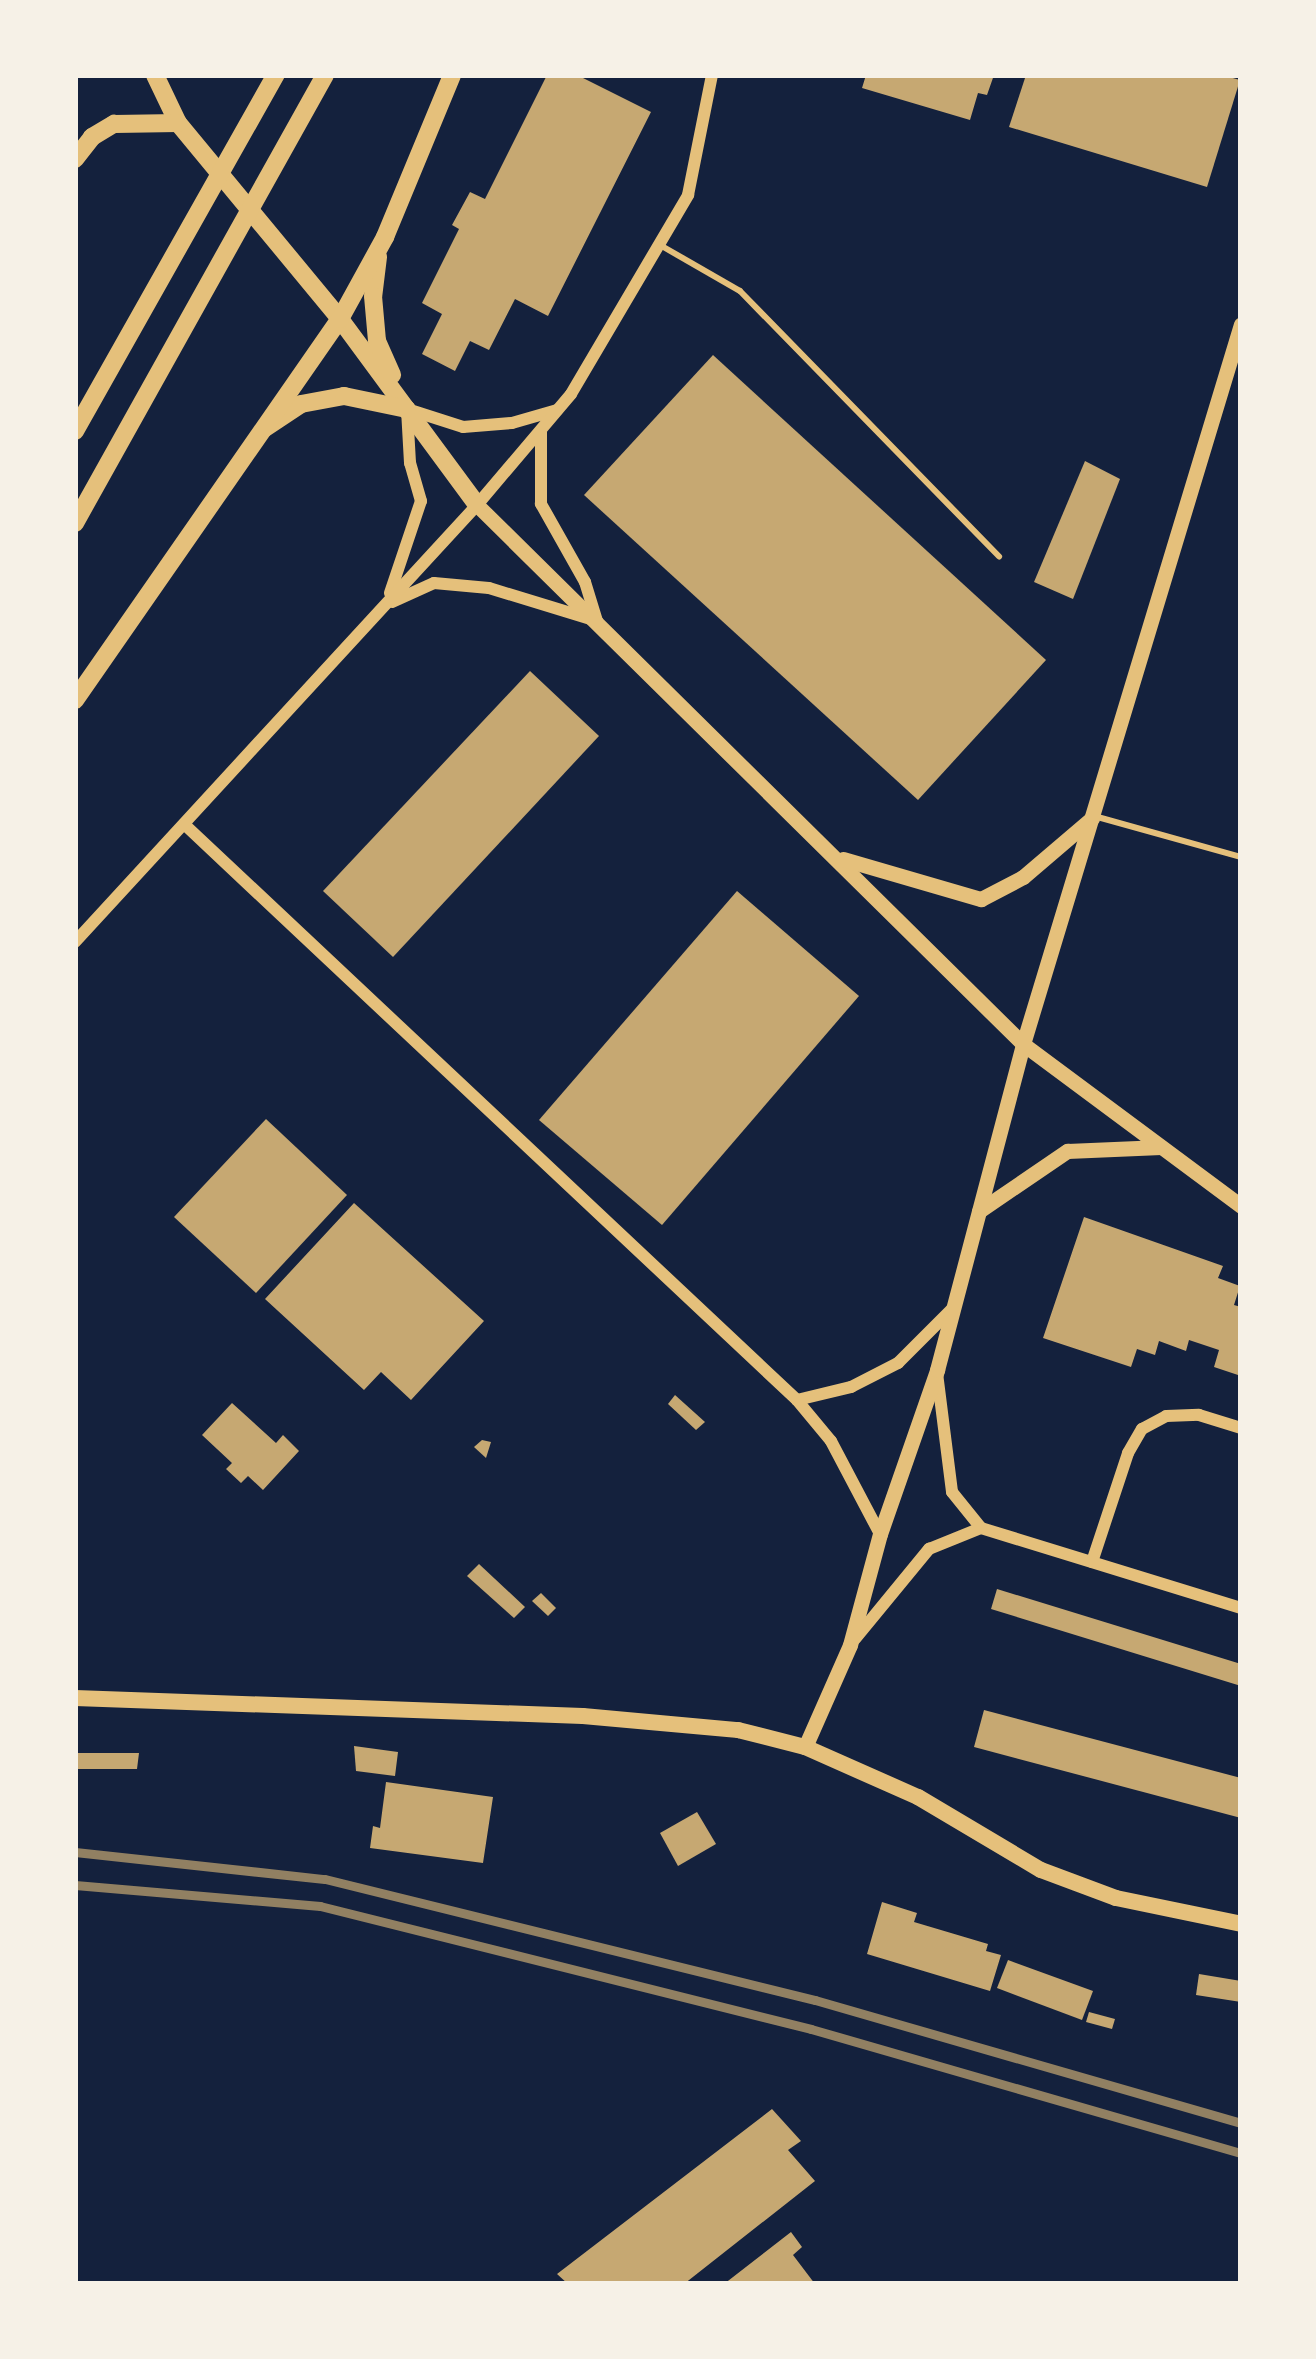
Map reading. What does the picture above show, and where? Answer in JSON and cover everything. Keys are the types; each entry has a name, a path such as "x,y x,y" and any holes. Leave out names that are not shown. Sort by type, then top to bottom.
{"highway":[{"path":"155,75 178,123 340,319 477,506"},
{"path":"75,431 276,75"},
{"path":"75,523 326,75"},
{"path":"75,700 340,319 380,246 452,75"},
{"path":"75,159 92,137 114,124 178,123"},
{"path":"380,246 373,296 377,341 407,409"},
{"path":"259,433 301,404 344,396 407,409"}],"main road":[{"path":"75,1699 583,1716 738,1730 806,1747 918,1796 1041,1870 1116,1898 1241,1924"}],"street":[{"path":"75,942 477,506 558,409 688,195 712,75"},
{"path":"806,1747 850,1645 880,1534 937,1370 1023,1044 1241,324"},
{"path":"385,605 411,544 421,501 410,464 407,409 463,427 512,423 558,409"},
{"path":"541,429 541,504 586,582 596,621"},
{"path":"477,506 1023,1044 1241,1206"},
{"path":"385,605 434,583 489,588 596,621"},
{"path":"837,857 981,899 1023,877 1094,816"},
{"path":"184,824 797,1400 831,1441 880,1534"},
{"path":"979,1211 1067,1151 1161,1147"},
{"path":"797,1400 851,1387 898,1363 953,1308"},
{"path":"937,1370 952,1492 981,1528 1241,1608"},
{"path":"1092,1562 1128,1453 1142,1429 1166,1416 1198,1415 1241,1428"},
{"path":"850,1645 929,1549 981,1528"}],"lane":[{"path":"660,245 740,291 999,556"},
{"path":"1094,816 1241,857"}],"building":[{"path":"547,75 577,75 651,112 548,316 515,299 489,350 470,341 455,371 422,354 442,314 422,303 459,229 452,225 470,192 485,199"},
{"path":"866,75 994,75 987,95 978,93 970,120 862,88"},
{"path":"1026,75 1222,75 1240,80 1207,187 1009,127"},
{"path":"713,355 1046,660 918,800 584,495"},
{"path":"1085,461 1120,479 1073,599 1034,582"},
{"path":"530,671 599,736 393,957 323,891"},
{"path":"737,891 859,996 662,1225 539,1120"},
{"path":"266,1119 347,1195 256,1293 174,1217"},
{"path":"354,1203 484,1321 411,1400 381,1372 364,1390 265,1299"},
{"path":"1084,1217 1223,1266 1218,1278 1240,1286 1234,1305 1241,1307 1241,1376 1214,1367 1219,1350 1189,1340 1186,1351 1159,1341 1155,1355 1137,1349 1131,1367 1043,1338"},
{"path":"675,1395 705,1422 696,1430 668,1404"},
{"path":"232,1403 276,1443 283,1435 299,1451 263,1490 248,1476 241,1483 226,1469 232,1463 202,1435"},
{"path":"482,1440 491,1442 486,1458 474,1447"},
{"path":"479,1564 525,1607 514,1618 467,1576"},
{"path":"997,1589 1241,1664 1241,1686 991,1609"},
{"path":"541,1593 556,1608 548,1616 532,1601"},
{"path":"984,1710 1241,1778 1241,1818 974,1747"},
{"path":"354,1746 398,1752 395,1776 356,1771"},
{"path":"75,1753 139,1753 137,1769 75,1769"},
{"path":"386,1782 493,1797 483,1863 370,1848 373,1826 380,1828"},
{"path":"697,1812 716,1844 678,1866 660,1833"},
{"path":"882,1902 917,1913 914,1922 988,1944 986,1951 1001,1955 990,1991 867,1954"},
{"path":"1008,1960 1093,1991 1082,2020 997,1988"},
{"path":"1199,1974 1241,1981 1241,2002 1196,1995"},
{"path":"1089,2012 1115,2019 1112,2029 1086,2022"},
{"path":"772,2109 801,2141 788,2150 815,2181 684,2284 568,2284 557,2274"},
{"path":"791,2232 802,2247 793,2255 815,2284 724,2284"}],"railway":[{"path":"75,1852 325,1879 815,2000 1241,2123"},
{"path":"75,1885 320,1906 811,2029 1241,2153"}]}
